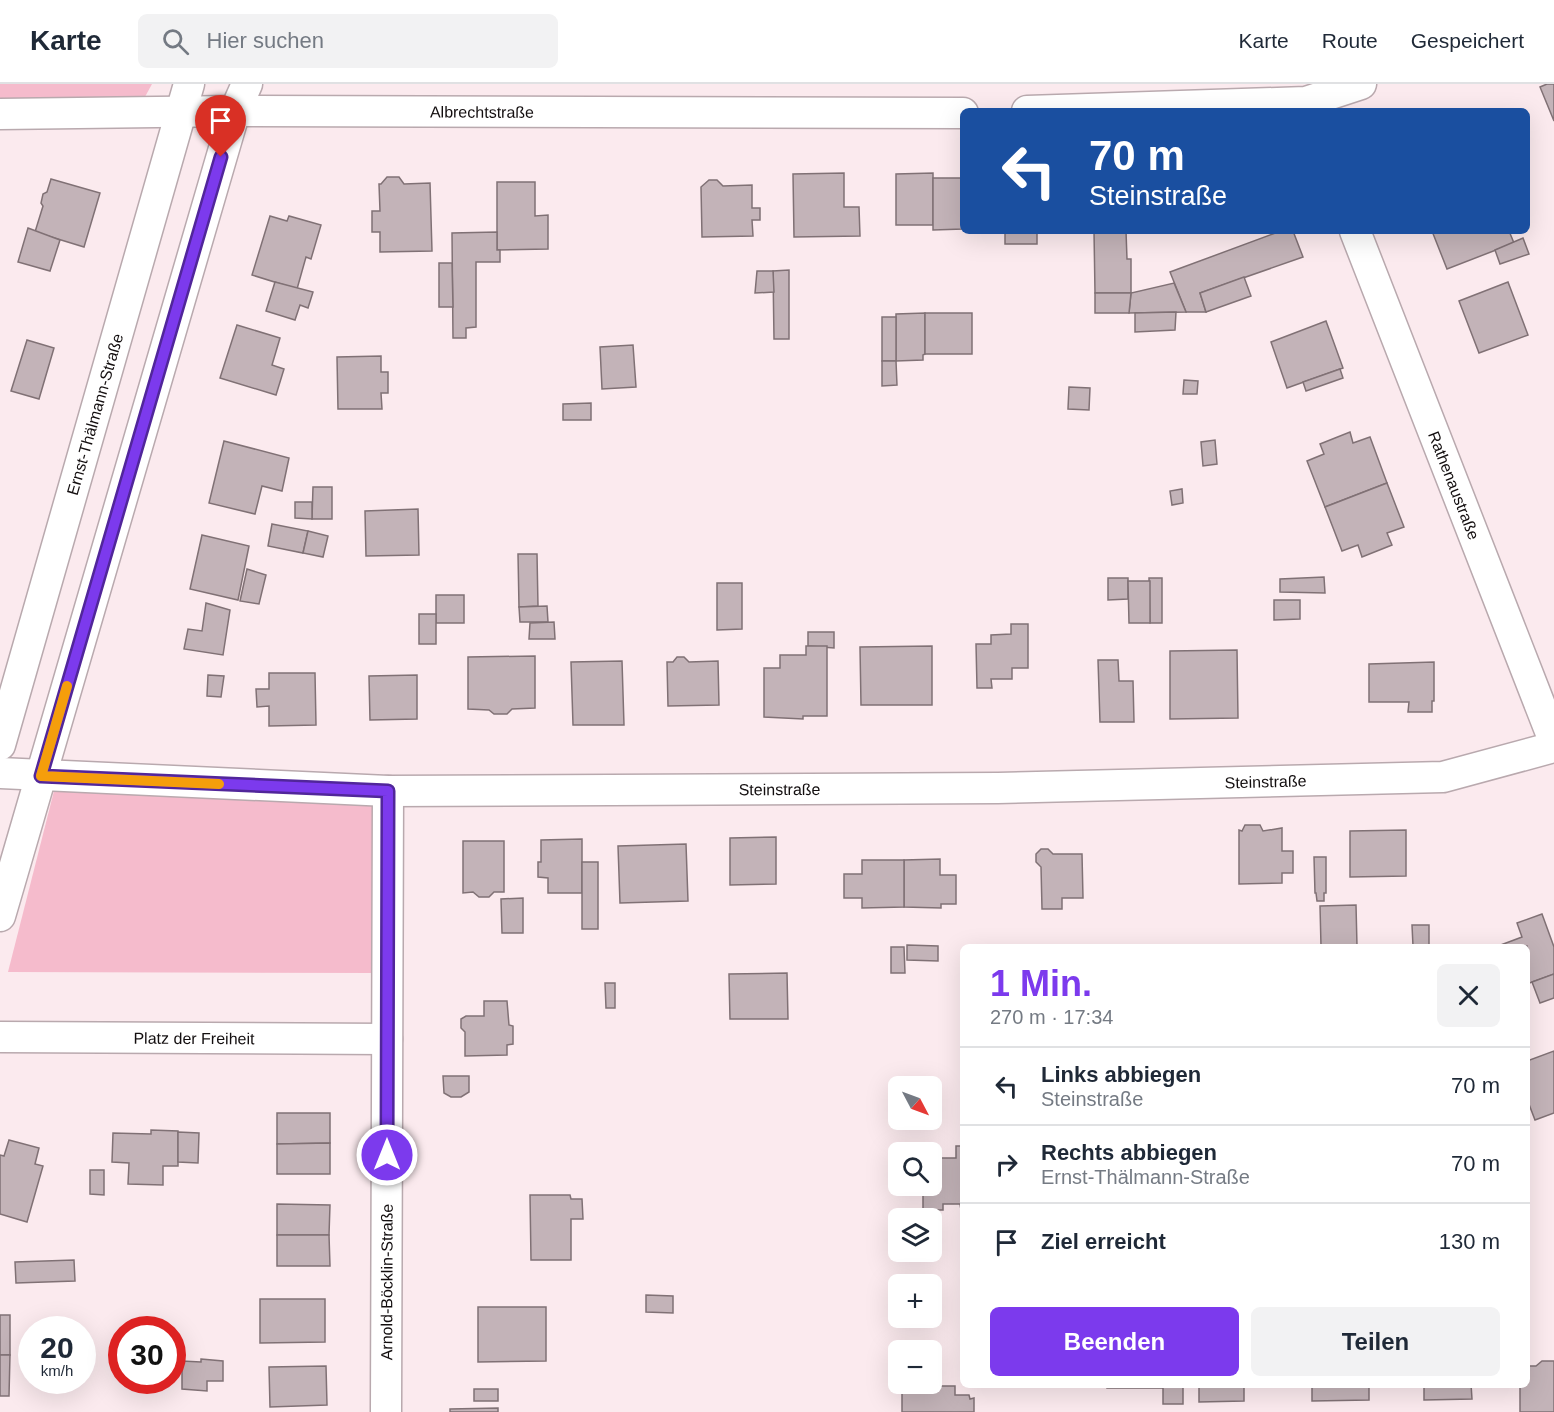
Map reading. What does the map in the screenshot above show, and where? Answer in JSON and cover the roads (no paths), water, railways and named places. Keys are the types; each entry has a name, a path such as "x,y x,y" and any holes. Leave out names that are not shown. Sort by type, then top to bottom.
{"street":[{"name":"Ernst-Thälmann-Straße","path":"0,746 189,84"},
{"path":"0,916 235,111 247,84"},
{"path":"1096,108 1305,99 1361,84"},
{"name":"Albrechtstraße","path":"0,114 235,111 960,113"},
{"name":"Rathenaustraße","path":"1355,234 1554,741"},
{"name":"Steinstraße","path":"0,773 388,791 1010,788 1443,777 1554,747"},
{"name":"Arnold-Böcklin-Straße","path":"386,1412 388,791"},
{"name":"Platz der Freiheit","path":"0,1037 387,1039"}]}
